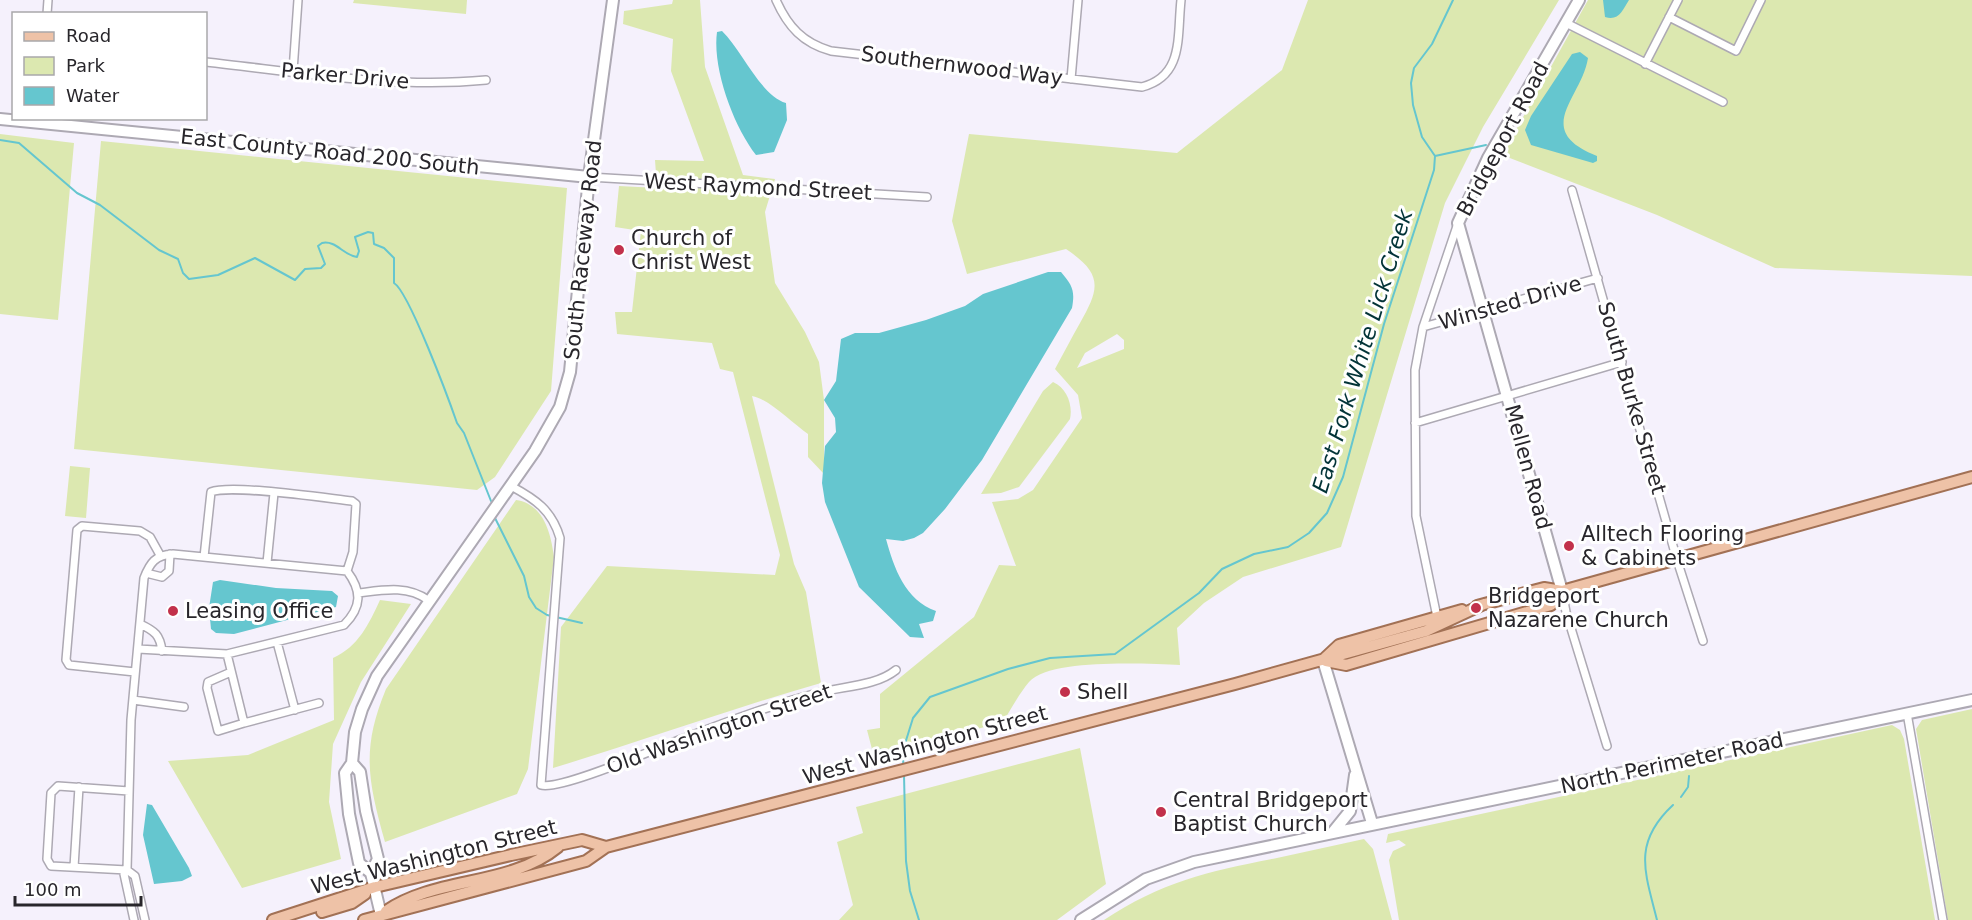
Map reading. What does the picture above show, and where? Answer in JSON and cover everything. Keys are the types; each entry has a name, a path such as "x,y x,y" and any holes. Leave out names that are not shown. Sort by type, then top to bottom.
{"main road":[{"name":"West Washington Street","path":"1323,660 1339,645 1437,616 1544,588 1562,591 1972,477"},
{"name":"West Washington Street","path":"363,920 586,861 606,847 882,777 1323,660 1346,665 1551,605 1562,591"},
{"path":"1323,660 1426,631 1484,604"},
{"name":"West Washington Street","path":"273,920 375,887 582,840 606,847"},
{"path":"381,915 405,898 507,872 546,857 561,845"},
{"path":"292,920 352,903 375,887"}],"street":[{"path":"293,71 298,0"},
{"name":"South Raceway Road","path":"381,915 371,873 359,862 349,814 345,773 352,764 355,732 371,685 428,600 551,428 567,387 589,177 613,0"},
{"name":"Southernwood Way","path":"776,0 783,15 798,35 810,45 831,51 1142,87 1154,84 1169,73 1181,0"},
{"path":"1071,79 1078,0"},
{"name":"Bridgeport Road","path":"1437,616 1418,531 1415,370 1423,327 1458,223 1488,158 1579,0"},
{"path":"1645,64 1678,0"},
{"path":"1669,17 1736,51 1761,0"},
{"path":"1566,23 1723,102"},
{"name":"Parker Drive","path":"207,62 399,82 453,83 486,80"},
{"name":"East County Road 200 South","path":"18,120 589,177"},
{"name":"West Raymond Street","path":"589,177 927,197"},
{"name":"South Burke Street","path":"1572,190 1677,560 1703,641"},
{"name":"Mellen Road","path":"1458,223 1508,396 1566,612 1606,746"},
{"name":"Winsted Drive","path":"1423,327 1598,278"},
{"path":"1415,423 1622,362"},
{"name":"Old Washington Street","path":"511,486 539,502 557,529 560,547 541,785 550,786 578,778 745,715 819,692 886,678 896,670"},
{"path":"204,557 211,492 220,488 352,501 356,504 353,552 347,571"},
{"path":"267,563 274,494"},
{"path":"135,672 69,665 66,660 77,530 82,526 140,531 150,537 160,555"},
{"path":"146,573 162,577 169,571 170,554"},
{"path":"134,920 124,874 127,870 135,672 146,573 149,565 160,555 170,554 347,571 357,583 359,593 356,613 344,625 227,654 138,650"},
{"path":"359,593 389,589 412,591 428,600"},
{"path":"140,624 153,630 160,638 162,651"},
{"path":"277,642 295,710"},
{"path":"227,654 244,723"},
{"path":"1323,660 1372,823"},
{"path":"231,672 214,677 208,682 207,688 218,731 320,704"},
{"path":"133,700 184,706"},
{"name":"North Perimeter Road","path":"1081,920 1123,891 1173,869 1372,823 1476,804 1972,700"},
{"path":"1907,713 1943,920"},
{"name":"South Raceway Road","path":"352,764 360,772 366,811 378,860 371,873"},
{"path":"1333,832 1350,811 1356,768"},
{"path":"129,791 58,786 51,793 47,859 51,866 127,870 135,876 145,920"},
{"path":"74,867 79,787"},
{"path":"128,889 138,888"}],"green space":[{"path":"354,0 467,0 466,14 353,3"},
{"path":"673,0 700,0 705,67 743,175 775,179 765,212 775,283 805,332 819,362 824,400 824,474 808,457 808,434 773,406 752,396 794,564 806,592 821,683 553,768 561,627 607,566 775,575 780,555 733,372 720,369 712,343 617,334 615,312 632,312 641,231 615,227 619,186 657,188 655,160 704,161 671,71 673,39 623,24 624,11 672,4"},
{"path":"1308,0 1559,0 1483,127 1445,203 1341,547 1243,577 1204,603 1177,628 1180,665 1100,664 1057,669 1040,674 1029,682 1003,722 889,753 885,750 873,753 867,730 880,728 880,694 974,617 999,565 1016,566 992,502 1018,499 1033,490 1082,418 1078,395 1055,369 1087,311 1094,291 1092,274 1087,266 1066,249 967,274 952,221 969,134 1177,153 1282,70","holes":["1117,334 1124,340 1124,349 1077,368 1085,353"]},
{"path":"1588,0 1972,0 1972,276 1775,268 1657,215 1502,155"},
{"path":"0,134 74,143 58,320 0,314"},
{"path":"101,141 567,188 551,391 495,477 477,490 74,449"},
{"path":"1053,382 1062,388 1068,398 1071,408 1070,419 1019,487 1001,493 981,494 1043,391"},
{"path":"70,466 90,468 86,518 65,516"},
{"path":"516,500 533,507 540,514 551,539 554,557 528,769 517,794 385,842 371,783 370,748 378,710 386,689"},
{"path":"380,600 411,604 361,682 333,744 329,802 341,859 242,888 168,761 248,755 334,720 333,658 356,641 367,626"},
{"path":"1972,709 1972,920 1948,920 1916,729 1922,720"},
{"path":"1892,725 1900,730 1904,739 1935,920 1399,920 1389,860 1393,851 1406,845 1399,840 1386,843 1388,834"},
{"path":"1080,748 1106,884 1057,920 839,920 853,905 837,842 863,833 856,807"},
{"path":"1364,839 1373,849 1392,920 1104,920 1146,896 1188,879"}],"water":[{"path":"1603,0 1629,0 1620,14 1610,18 1605,17"},
{"path":"722,31 768,91 786,103 787,120 774,152 756,155 733,114 721,80 718,63 717,32"},
{"path":"1580,52 1588,58 1584,73 1566,112 1564,124 1567,135 1577,146 1597,156 1597,161 1593,163 1531,145 1525,130 1531,116 1572,54"},
{"path":"1048,272 1061,272 1068,281 1073,293 1072,308 982,460 945,509 923,533 903,541 886,539 902,582 916,599 936,611 933,621 919,624 924,638 910,637 859,587 825,502 822,483 825,446 836,432 835,418 824,400 836,381 841,339 855,333 879,333 926,320 965,306 983,294"},
{"path":"220,580 276,588 332,591 338,596 336,607 234,634 216,633 211,629 209,608 213,582"},
{"path":"147,804 152,805 192,876 182,881 154,884 143,835"}],"waterway":[{"name":"East Fork White Lick Creek","path":"903,766 904,747 913,718 930,697 1008,669 1050,658 1115,654 1199,593 1222,569 1254,554 1288,547 1309,533 1327,513 1343,477 1384,324 1434,170 1435,156 1422,137 1413,105 1411,83 1414,68 1432,44 1453,0"},
{"path":"0,140 19,143 77,193 100,205 159,250 178,259 183,273 189,279 218,275 255,258 295,280 305,269 321,268 325,264 318,246 322,243 331,244 357,257 359,251 355,237 368,232 373,233 374,244 384,248 394,258 394,283 401,291 418,325 491,501"},
{"path":"1435,156 1486,145"},
{"path":"494,516 524,576 529,597 536,608 547,615 582,623"},
{"path":"873,749 902,752"},
{"name":"East Fork White Lick Creek","path":"904,775 906,861 910,891 919,920"},
{"path":"1681,797 1688,787 1689,776"},
{"path":"1657,920 1645,859 1652,832 1673,805"}],"place":[{"name":"Church of Christ West","path":"619,250"},
{"name":"Alltech Flooring & Cabinets","path":"1569,546"},
{"name":"Bridgeport Nazarene Church","path":"1476,608"},
{"name":"Leasing Office","path":"173,611"},
{"name":"Shell","path":"1065,692"},
{"name":"Central Bridgeport Baptist Church","path":"1161,812"}]}
